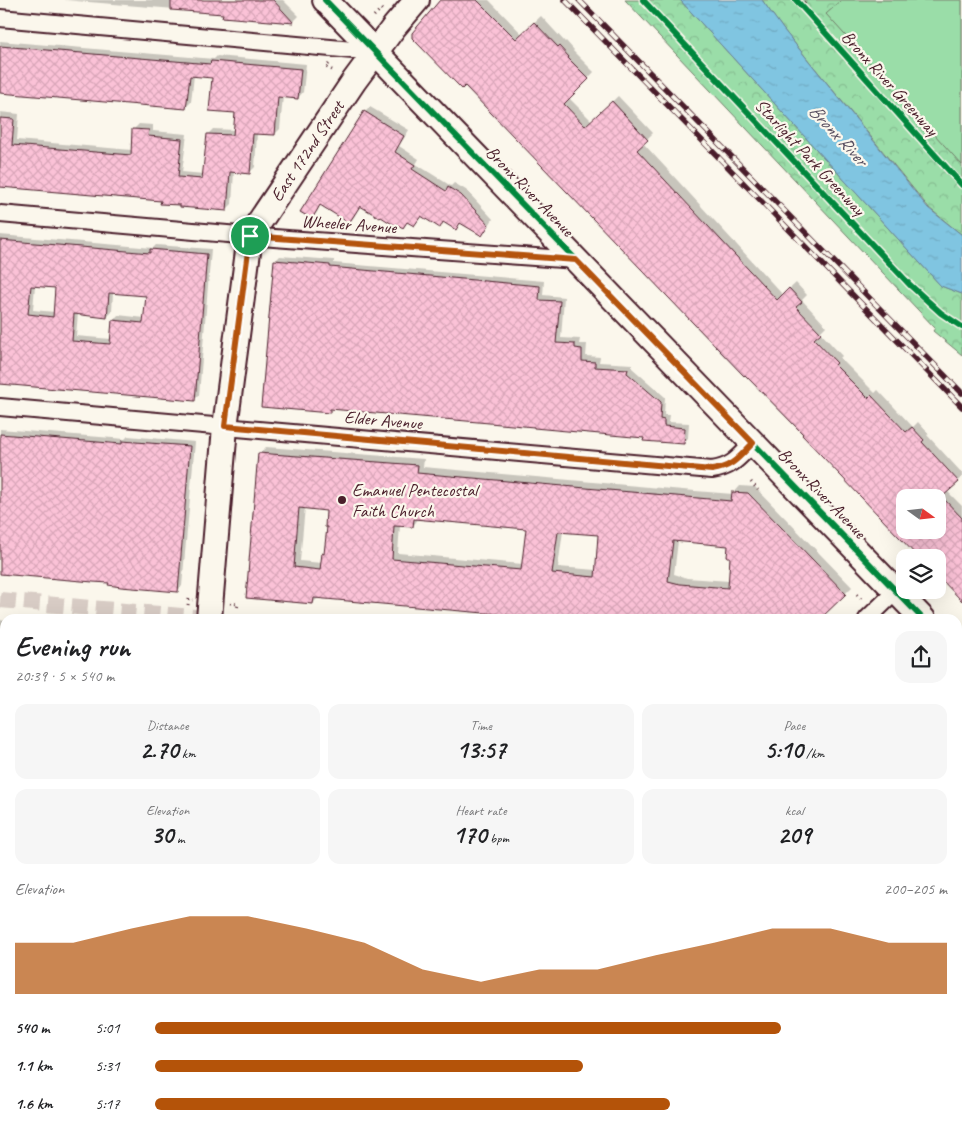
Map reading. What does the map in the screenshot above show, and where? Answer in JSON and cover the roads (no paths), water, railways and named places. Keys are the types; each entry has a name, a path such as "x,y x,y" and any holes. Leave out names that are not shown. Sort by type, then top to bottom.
{"main road":[{"name":"Bronx River Avenue","path":"325,0 896,591"},
{"name":"East 172nd Street","path":"209,614 225,426 250,236 354,81 417,0"},
{"name":"Bronx River Avenue","path":"904,599 918,614"}],"street":[{"path":"0,18 375,52"},
{"name":"Wheeler Avenue","path":"0,214 250,236 576,260"},
{"name":"Elder Avenue","path":"0,407 712,470 723,468 734,462 753,443"},
{"path":"872,614 896,591"}],"water":[{"name":"Bronx River","path":"680,0 762,0 783,29 928,208 962,235 962,294 941,286"}],"tunnel":[{"path":"0,600 159,614"}],"railway":[{"path":"565,0 962,407"},
{"path":"579,0 962,393"}],"place":[{"name":"Emanuel Pentecostal Faith Church","path":"342,500"}]}
